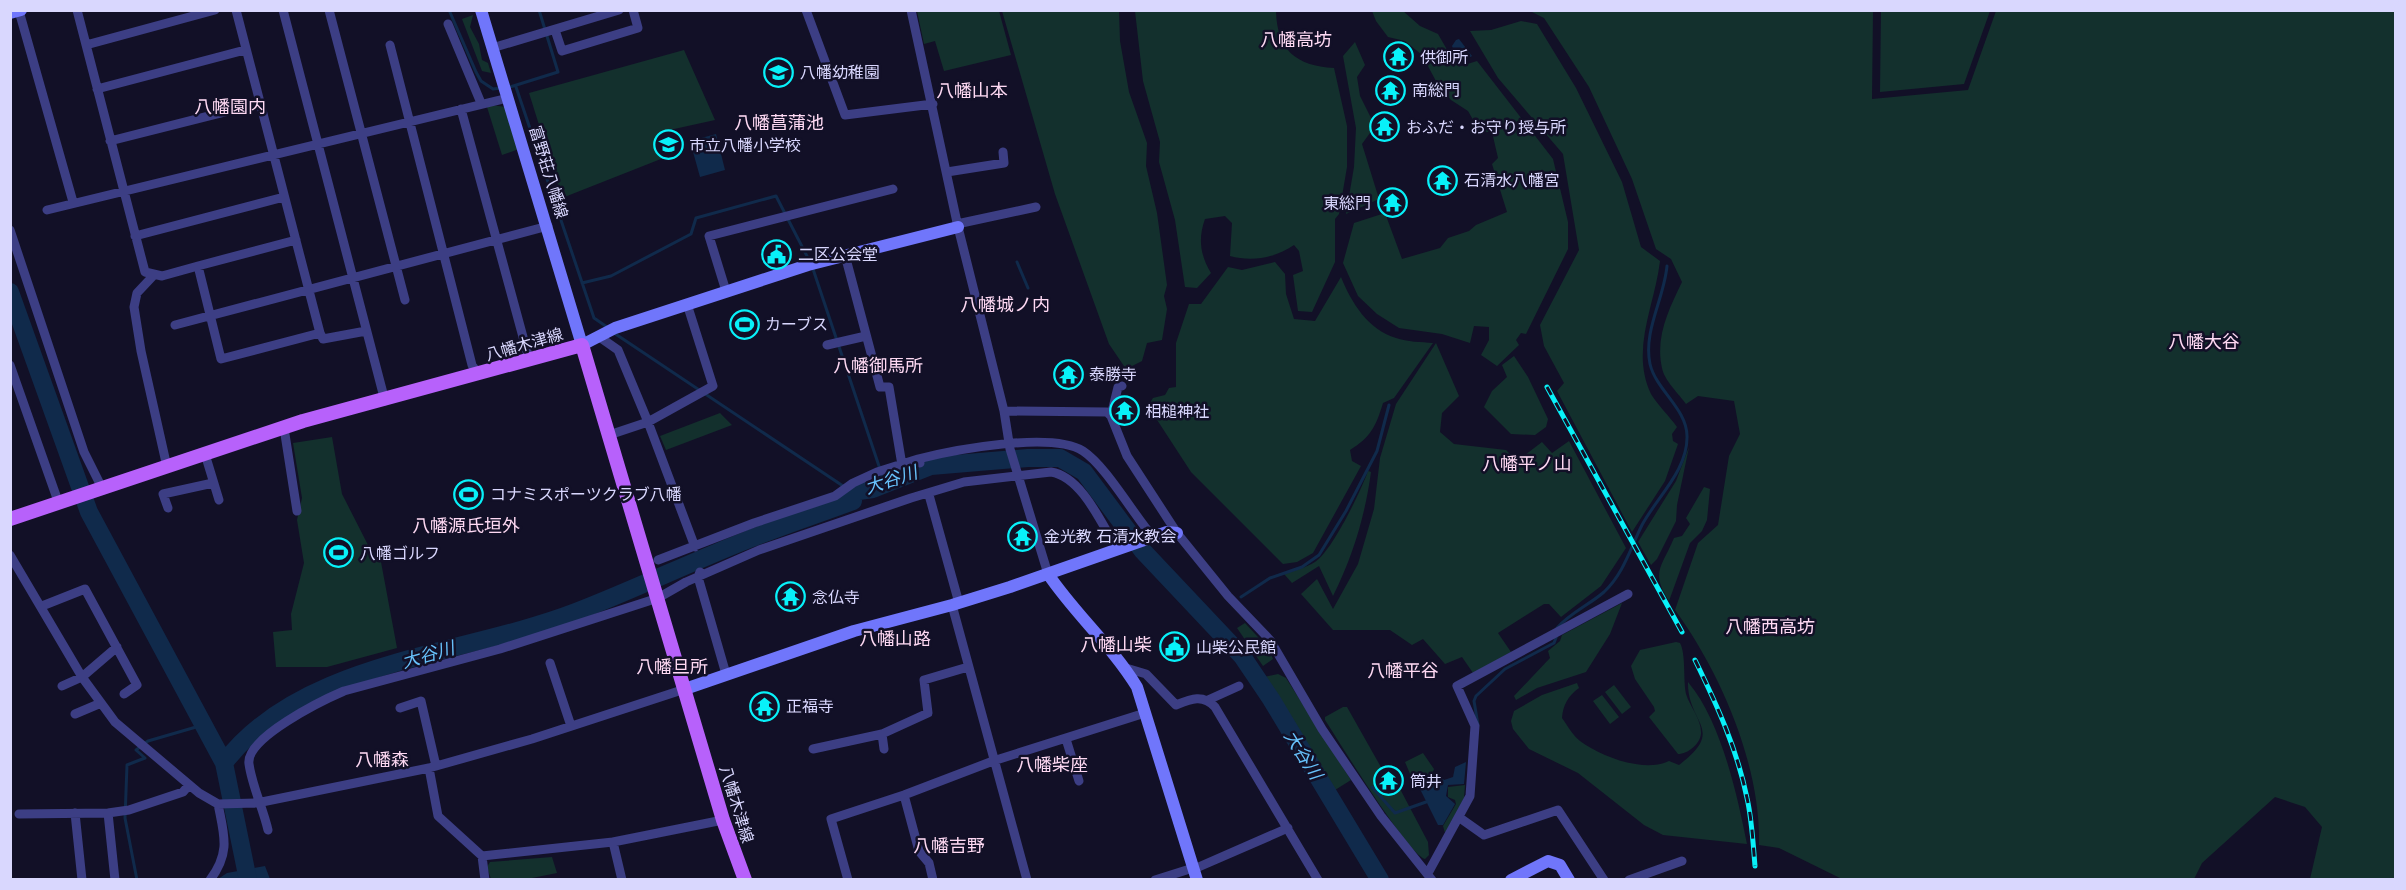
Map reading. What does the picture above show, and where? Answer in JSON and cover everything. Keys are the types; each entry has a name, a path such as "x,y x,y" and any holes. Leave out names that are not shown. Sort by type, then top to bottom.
{"main road":[{"name":"八幡木津線","path":"10,519 284,428 582,345 609,435 653,562 657,596 723,820 745,879"}],"street":[{"path":"77,10 122,191 145,272 153,276"},
{"path":"86,45 215,10"},
{"path":"236,10 320,333 323,339 330,340 366,331"},
{"path":"283,10 385,401"},
{"path":"329,10 405,300"},
{"name":"富野荘八幡線","path":"481,10 582,345"},
{"path":"492,48 619,10"},
{"path":"550,31 562,51 638,28 633,10"},
{"path":"806,10 844,115 933,104"},
{"path":"911,10 958,225 1004,411 1009,446 1048,574 1066,600 1126,668 1137,687 1195,872"},
{"path":"10,13 20,11 73,202"},
{"path":"448,24 481,103"},
{"path":"390,45 472,365 478,374"},
{"path":"98,89 245,50"},
{"path":"47,210 508,98"},
{"path":"111,141 260,103"},
{"path":"461,110 529,359"},
{"path":"946,172 1004,163 1003,152"},
{"path":"726,291 710,236 892,189"},
{"path":"135,236 284,197"},
{"path":"582,345 615,328 811,265 958,225 1036,207"},
{"path":"175,325 548,226"},
{"path":"10,230 84,452 100,491"},
{"path":"167,467 141,351 134,307 137,293 153,276 296,240"},
{"path":"845,255 880,387 889,387 902,465"},
{"path":"198,266 221,359 320,333"},
{"path":"609,435 648,422 706,392 712,386 687,304"},
{"path":"600,334 618,350 648,422 694,548"},
{"path":"834,343 866,336"},
{"path":"10,365 62,503"},
{"path":"1111,416 1118,387 1122,386"},
{"path":"1004,411 1107,412 1111,416 1127,456 1177,532 1228,596 1270,640 1322,729 1381,816 1430,876 1470,796 1475,726 1457,686 1628,594"},
{"path":"284,428 297,511"},
{"path":"653,562 838,494 853,483 890,468 969,450 1059,443 1082,451 1103,472 1151,538"},
{"path":"205,454 219,500"},
{"path":"268,830 248,761 254,747 323,700 344,691 500,650 657,596 699,574 759,550 911,498 929,495 964,482 1051,472 1062,474 1074,483 1120,548"},
{"path":"168,508 163,494 213,483"},
{"path":"929,495 956,604 968,667 1028,879"},
{"path":"10,555 82,677 115,722 189,785 218,804 259,802 432,767 571,726 854,631 956,604 1167,532 1177,532"},
{"path":"699,574 726,674"},
{"path":"42,606 86,589 137,685 124,694"},
{"path":"62,686 82,677 117,647"},
{"path":"550,663 571,726"},
{"path":"813,748 882,734 928,713 924,680 968,667"},
{"path":"1126,668 1146,674 1176,705 1194,698 1209,700 1239,686"},
{"path":"1209,700 1318,879"},
{"path":"400,708 421,701 438,816 482,856 484,879"},
{"path":"75,714 101,703"},
{"path":"848,879 831,819 904,795 993,761 1145,713"},
{"path":"882,734 884,749"},
{"path":"1066,739 1079,781"},
{"path":"19,814 108,813 129,810 183,792 189,785"},
{"path":"904,795 919,851 929,863 933,879"},
{"path":"210,879 220,866 226,847 218,804"},
{"path":"1460,818 1485,835 1558,810 1604,879"},
{"path":"75,813 82,879"},
{"path":"108,813 115,879"},
{"path":"482,856 614,842 723,820"},
{"path":"1155,879 1195,872 1288,828"},
{"path":"614,842 622,879"},
{"path":"1511,879 1548,861 1560,864 1565,878"},
{"path":"1629,879 1682,861"}],"green space":[{"path":"917,11 999,11 1011,55 944,71 935,41 924,44"},
{"path":"1002,11 1119,11 1120,41 1129,92 1147,143 1146,166 1157,213 1167,285 1164,296 1167,309 1162,340 1147,343 1142,361 1126,369 1109,344 1055,194"},
{"path":"1135,11 1276,11 1280,36 1291,53 1309,64 1334,68 1347,126 1347,167 1339,214 1335,219 1335,262 1312,312 1298,311 1293,275 1303,271 1299,251 1294,245 1263,258 1247,259 1230,256 1232,223 1225,216 1205,219 1201,233 1201,246 1204,260 1211,273 1197,288 1185,287 1175,220 1159,162 1160,142 1143,81"},
{"path":"1372,11 1403,11 1420,26 1438,34 1453,60 1461,66 1477,61 1553,159 1568,222 1568,249 1526,334 1521,333 1516,340 1519,345 1497,366 1481,355 1489,340 1489,327 1474,326 1470,343 1442,334 1399,328 1377,314 1358,296 1343,263 1354,223 1385,213 1402,259 1440,248 1448,238 1469,231 1476,225 1507,212 1492,164 1498,158 1492,132 1480,132 1468,111 1451,100 1437,83 1422,55 1405,41 1388,37 1376,21"},
{"path":"1530,11 1873,11 1872,99 1968,90 1996,11 2395,11 2395,879 2310,879 2322,827 2305,807 2275,797 2202,863 2194,879 1842,879 1779,848 1759,845 1758,815 1753,784 1735,722 1708,662 1675,610 1698,543 1718,525 1729,456 1740,434 1734,401 1698,396 1686,404 1666,377 1662,368 1660,345 1664,324 1682,282 1671,259 1656,249 1632,179 1589,87 1544,18"},
{"path":"1881,11 1990,11 1964,84 1880,92"},
{"path":"473,15 470,27 479,44 482,60 488,63 491,73 482,71 462,19"},
{"path":"1521,21 1537,24 1576,88 1622,182 1641,247 1660,261 1643,344 1643,361 1645,377 1651,394 1677,427 1672,434 1673,441 1678,444 1665,481 1632,532 1557,391 1564,383 1544,346 1540,325 1579,250 1563,154 1498,78 1470,31 1491,30"},
{"path":"1355,42 1365,65 1357,77 1360,96 1375,126 1362,144 1379,199 1346,214 1354,167 1356,128 1343,56"},
{"path":"684,50 715,120 665,131 671,155 562,198 529,93"},
{"path":"491,105 506,107 519,149 502,155 487,107"},
{"path":"1275,262 1285,274 1286,294 1294,319 1315,321 1341,277 1355,305 1377,329 1400,339 1433,343 1394,398 1383,403 1375,425 1368,435 1350,450 1352,461 1361,466 1313,553 1297,562 1283,564 1191,472 1148,406 1153,398 1165,395 1169,388 1176,387 1176,343 1189,304 1201,304 1228,267 1242,270"},
{"path":"1436,343 1459,396 1442,413 1440,432 1454,444 1506,450 1517,461 1542,442 1552,453 1569,441 1626,548 1601,586 1561,617 1549,604 1544,604 1498,633 1511,652 1473,673 1462,657 1445,664 1423,639 1412,645 1390,630 1333,630 1301,594 1317,579 1333,609 1358,564 1374,509 1380,458 1396,404"},
{"path":"1514,356 1528,377 1548,419 1546,427 1535,435 1511,434 1484,407 1492,391 1507,377 1502,365"},
{"path":"720,413 732,425 666,450 660,436"},
{"name":"八幡ゴルフ","path":"332,437 342,494 368,545 381,562 397,648 327,667 276,667 273,632 292,630 291,614 304,563 297,520 302,498 293,443"},
{"path":"1689,447 1676,521 1657,559 1651,565 1638,542 1676,481"},
{"path":"1368,471 1371,472 1362,520 1347,566 1333,596 1319,566 1292,583 1284,574 1311,564 1322,556 1345,520"},
{"path":"1704,487 1710,489 1707,520 1702,531 1690,543 1669,601 1660,583 1662,563 1674,538 1682,536 1690,524 1686,518"},
{"path":"1622,603 1610,634 1586,672 1537,688 1516,700 1514,696 1550,658 1548,651 1560,641 1562,635"},
{"path":"1245,623 1269,649 1273,659 1263,666 1237,628"},
{"path":"1680,643 1682,648 1686,694 1701,729 1701,734 1693,748 1678,754 1649,717 1655,711 1654,707 1635,679 1631,666 1640,650"},
{"path":"1278,674 1286,678 1351,780 1335,790 1264,677"},
{"path":"1688,682 1700,698 1719,737 1733,781 1747,844 1663,835 1644,825 1578,773 1529,749 1513,729 1511,721 1514,711 1542,695 1577,683 1579,688 1567,701 1562,718 1580,741 1600,753 1623,762 1648,765 1669,761 1679,765 1701,743 1703,734 1689,696"},
{"path":"1614,685 1631,707 1622,714 1605,692"},
{"path":"1602,695 1619,717 1610,724 1593,701"},
{"path":"1347,707 1386,776 1381,780 1386,790 1399,787 1428,842 1429,855 1425,859 1416,852 1389,818 1325,720 1325,717"},
{"path":"1423,753 1434,769 1432,774 1413,781 1405,762"},
{"path":"1465,785 1464,798 1445,833 1443,826 1456,804 1455,800 1448,797 1448,787"},
{"path":"552,857 557,873 527,879 491,879 487,867 490,862"}],"water":[{"path":"1459,39 1472,56 1462,62 1457,59 1452,46"},
{"path":"716,134 725,170 700,177 690,141"},
{"path":"1466,762 1464,784 1448,785 1446,796 1455,804 1443,825 1438,825 1417,783 1437,773 1444,780 1453,777 1455,767"},
{"path":"265,866 270,879 218,879 227,873"}],"waterway":[{"path":"449,10 481,81 493,89 501,88"},
{"path":"507,88 558,72 539,10"},
{"path":"516,87 594,318 607,327"},
{"path":"582,283 611,276 691,234 696,218 776,196 809,260"},
{"path":"1017,262 1028,288"},
{"path":"812,266 885,484"},
{"path":"1557,628 1611,585 1622,569 1642,525 1677,472 1686,448 1686,426 1677,408 1658,382 1650,364 1649,339 1667,266"},
{"name":"大谷川","path":"10,292 89,512 224,763 248,880"},
{"path":"614,333 852,492"},
{"path":"1241,597 1270,578 1302,567 1319,555 1346,511 1377,451 1389,405"},
{"name":"大谷川","path":"224,763 257,729 295,703 339,682 386,666 531,627 576,612 747,540 853,501 852,492 873,489 931,466 1028,458 1060,458 1084,472 1142,550 1242,656 1271,699 1380,880"},
{"path":"1478,725 1474,701 1476,696 1505,669 1554,643 1557,635"},
{"path":"137,880 125,818 127,765 145,758 136,750 148,741 203,725"},
{"path":"1372,787 1395,813 1426,802"}],"railway":[{"path":"1547,387 1682,632"},
{"path":"1695,660 1738,762 1749,806 1755,866"}],"place":[{"name":"供御所","path":"1399,57"},
{"name":"八幡幼稚園","path":"779,72"},
{"name":"南総門","path":"1391,90"},
{"name":"おふだ・お守り授与所","path":"1385,127"},
{"name":"市立八幡小学校","path":"668,145"},
{"name":"石清水八幡宮","path":"1443,180"},
{"name":"東総門","path":"1392,203"},
{"name":"二区公会堂","path":"777,254"},
{"name":"カーブス","path":"744,324"},
{"name":"泰勝寺","path":"1068,374"},
{"name":"相槌神社","path":"1124,411"},
{"name":"コナミスポーツクラブ八幡","path":"469,494"},
{"name":"金光教 石清水教会","path":"1023,536"},
{"name":"八幡ゴルフ","path":"339,553"},
{"name":"念仏寺","path":"791,597"},
{"name":"山柴公民館","path":"1175,647"},
{"name":"正福寺","path":"765,706"},
{"name":"筒井","path":"1389,781"}],"district":[{"name":"八幡高坊","path":"1296,40"},
{"name":"八幡山本","path":"972,91"},
{"name":"八幡園内","path":"230,107"},
{"name":"八幡菖蒲池","path":"779,123"},
{"name":"八幡城ノ内","path":"1005,305"},
{"name":"八幡大谷","path":"2204,342"},
{"name":"八幡御馬所","path":"878,366"},
{"name":"八幡平ノ山","path":"1527,464"},
{"name":"八幡源氏垣外","path":"466,526"},
{"name":"八幡西高坊","path":"1770,627"},
{"name":"八幡山路","path":"895,639"},
{"name":"八幡山柴","path":"1116,645"},
{"name":"八幡旦所","path":"672,667"},
{"name":"八幡平谷","path":"1403,671"},
{"name":"八幡森","path":"382,760"},
{"name":"八幡柴座","path":"1052,765"},
{"name":"八幡吉野","path":"949,846"}]}
